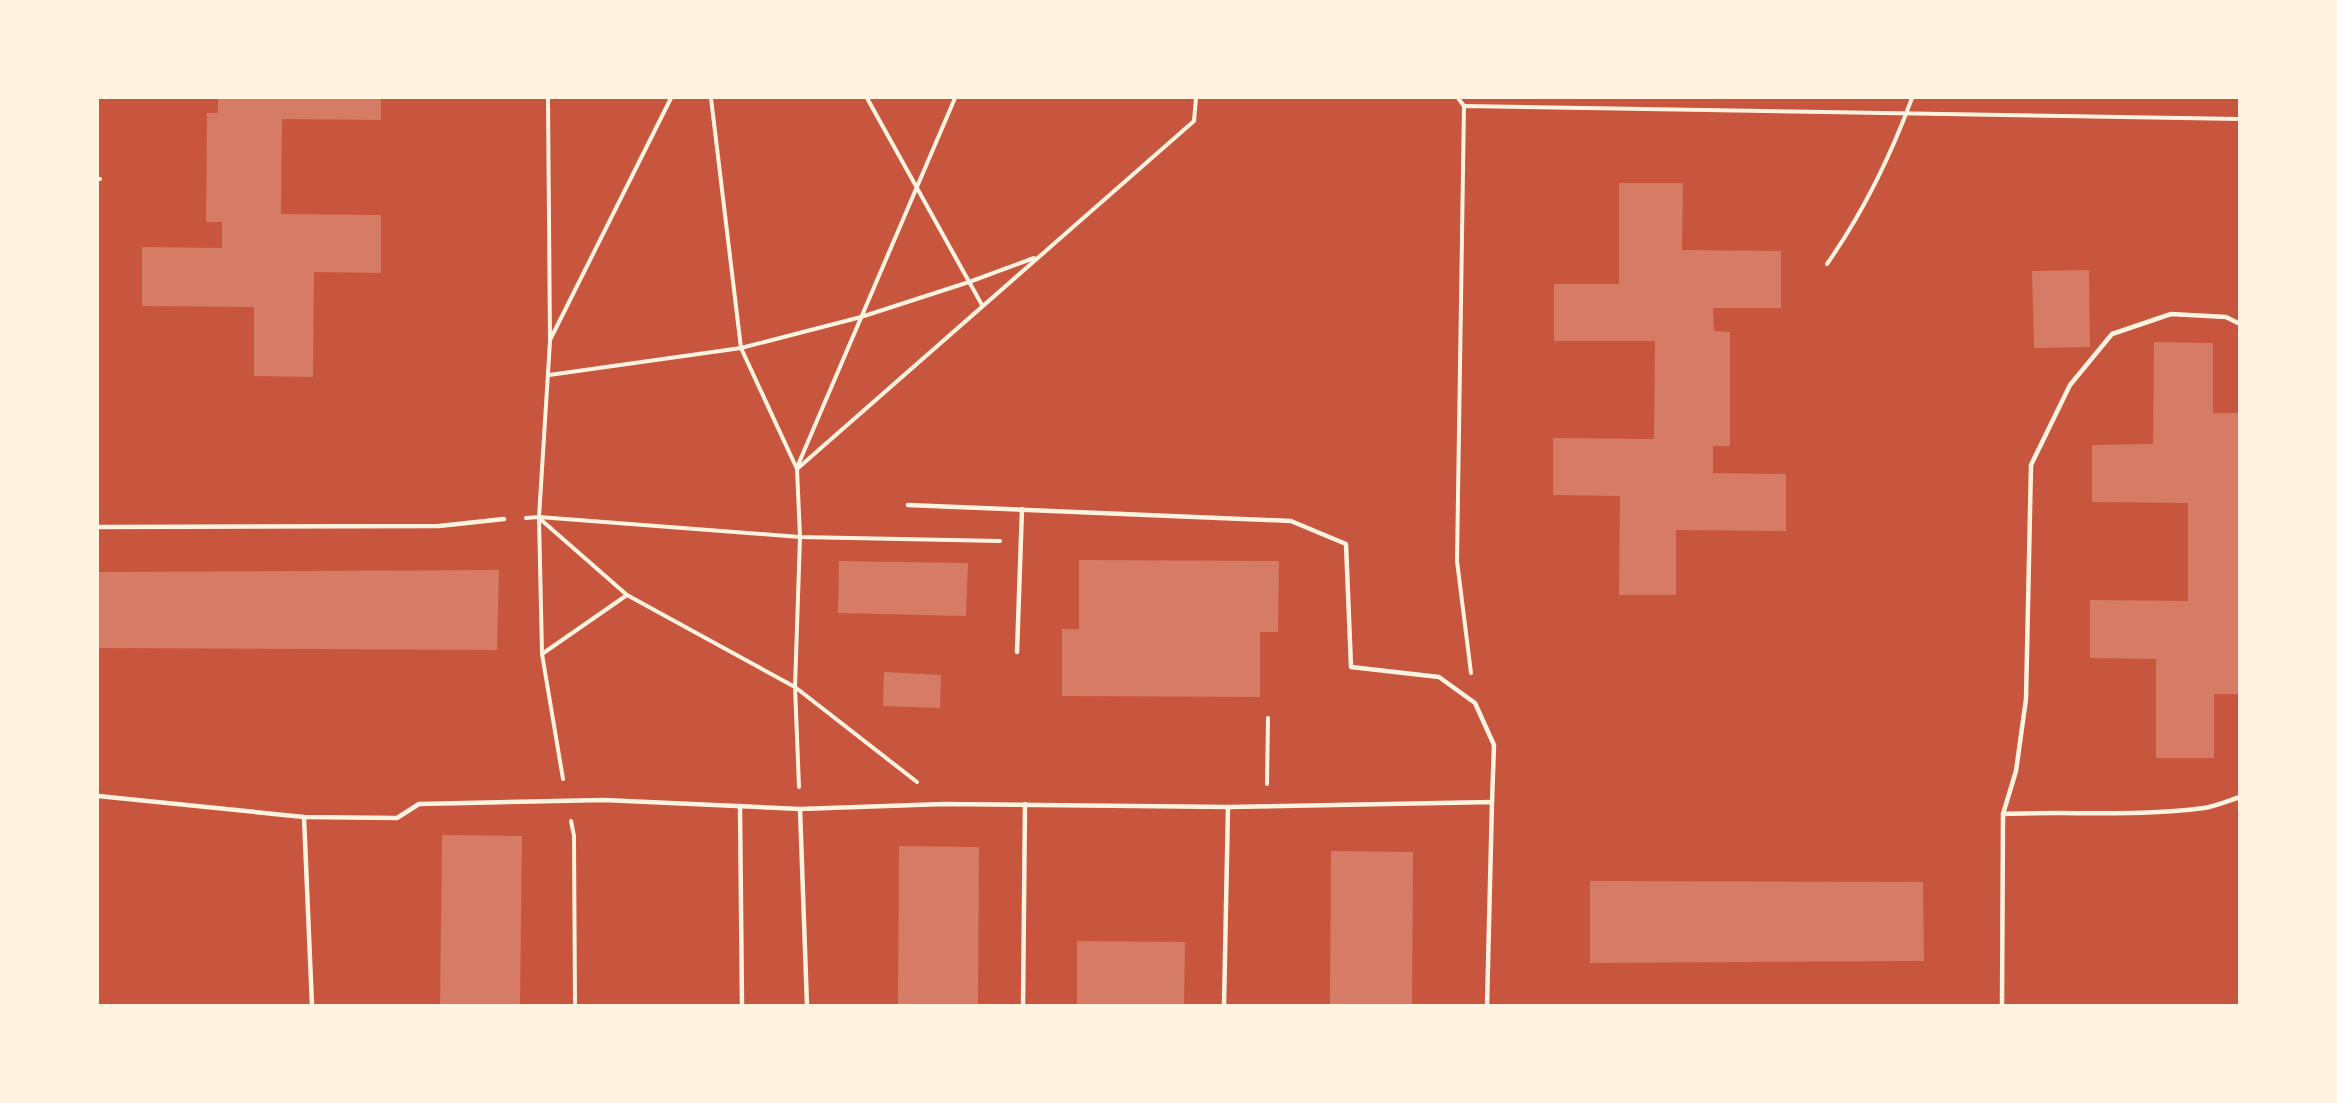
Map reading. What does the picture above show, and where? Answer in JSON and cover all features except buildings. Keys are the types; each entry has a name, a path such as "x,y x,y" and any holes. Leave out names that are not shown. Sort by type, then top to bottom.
{"lane":[{"path":"2002,1005 2003,814 2016,771 2026,699 2031,465 2070,385 2112,334 2171,314 2226,317 2240,324"},
{"path":"908,505 1291,521 1346,544 1351,667 1439,677 1475,704 1494,745 1487,1005"},
{"path":"1017,652 1022,509"},
{"path":"98,527 439,526 504,519"},
{"path":"98,796 304,817 398,818 419,804 604,800 800,809 944,804 1228,807 1492,802"},
{"path":"2003,814 2140,812 2206,808 2240,797"},
{"path":"1023,1005 1025,804"},
{"path":"740,806 742,1005"},
{"path":"1224,1005 1228,807"},
{"path":"800,809 807,1005"},
{"path":"304,817 312,1005"}],"path":[{"path":"548,98 550,341 539,517 542,654 574,836 575,1005"},
{"path":"550,341 671,98"},
{"path":"711,98 741,348 797,469 801,537 795,687 800,809"},
{"path":"867,98 982,305"},
{"path":"797,469 955,98"},
{"path":"797,469 1194,121 1196,98"},
{"path":"1458,98 1464,106 1457,561 1475,704"},
{"path":"1827,264 1851,230 1912,98"},
{"path":"1464,106 2240,119"},
{"path":"549,375 741,348 861,317 1038,257"},
{"path":"539,517 801,537 1021,542"},
{"path":"539,517 627,595 795,687 944,804"},
{"path":"542,654 627,595"},
{"path":"1266,789 1268,718"}]}
